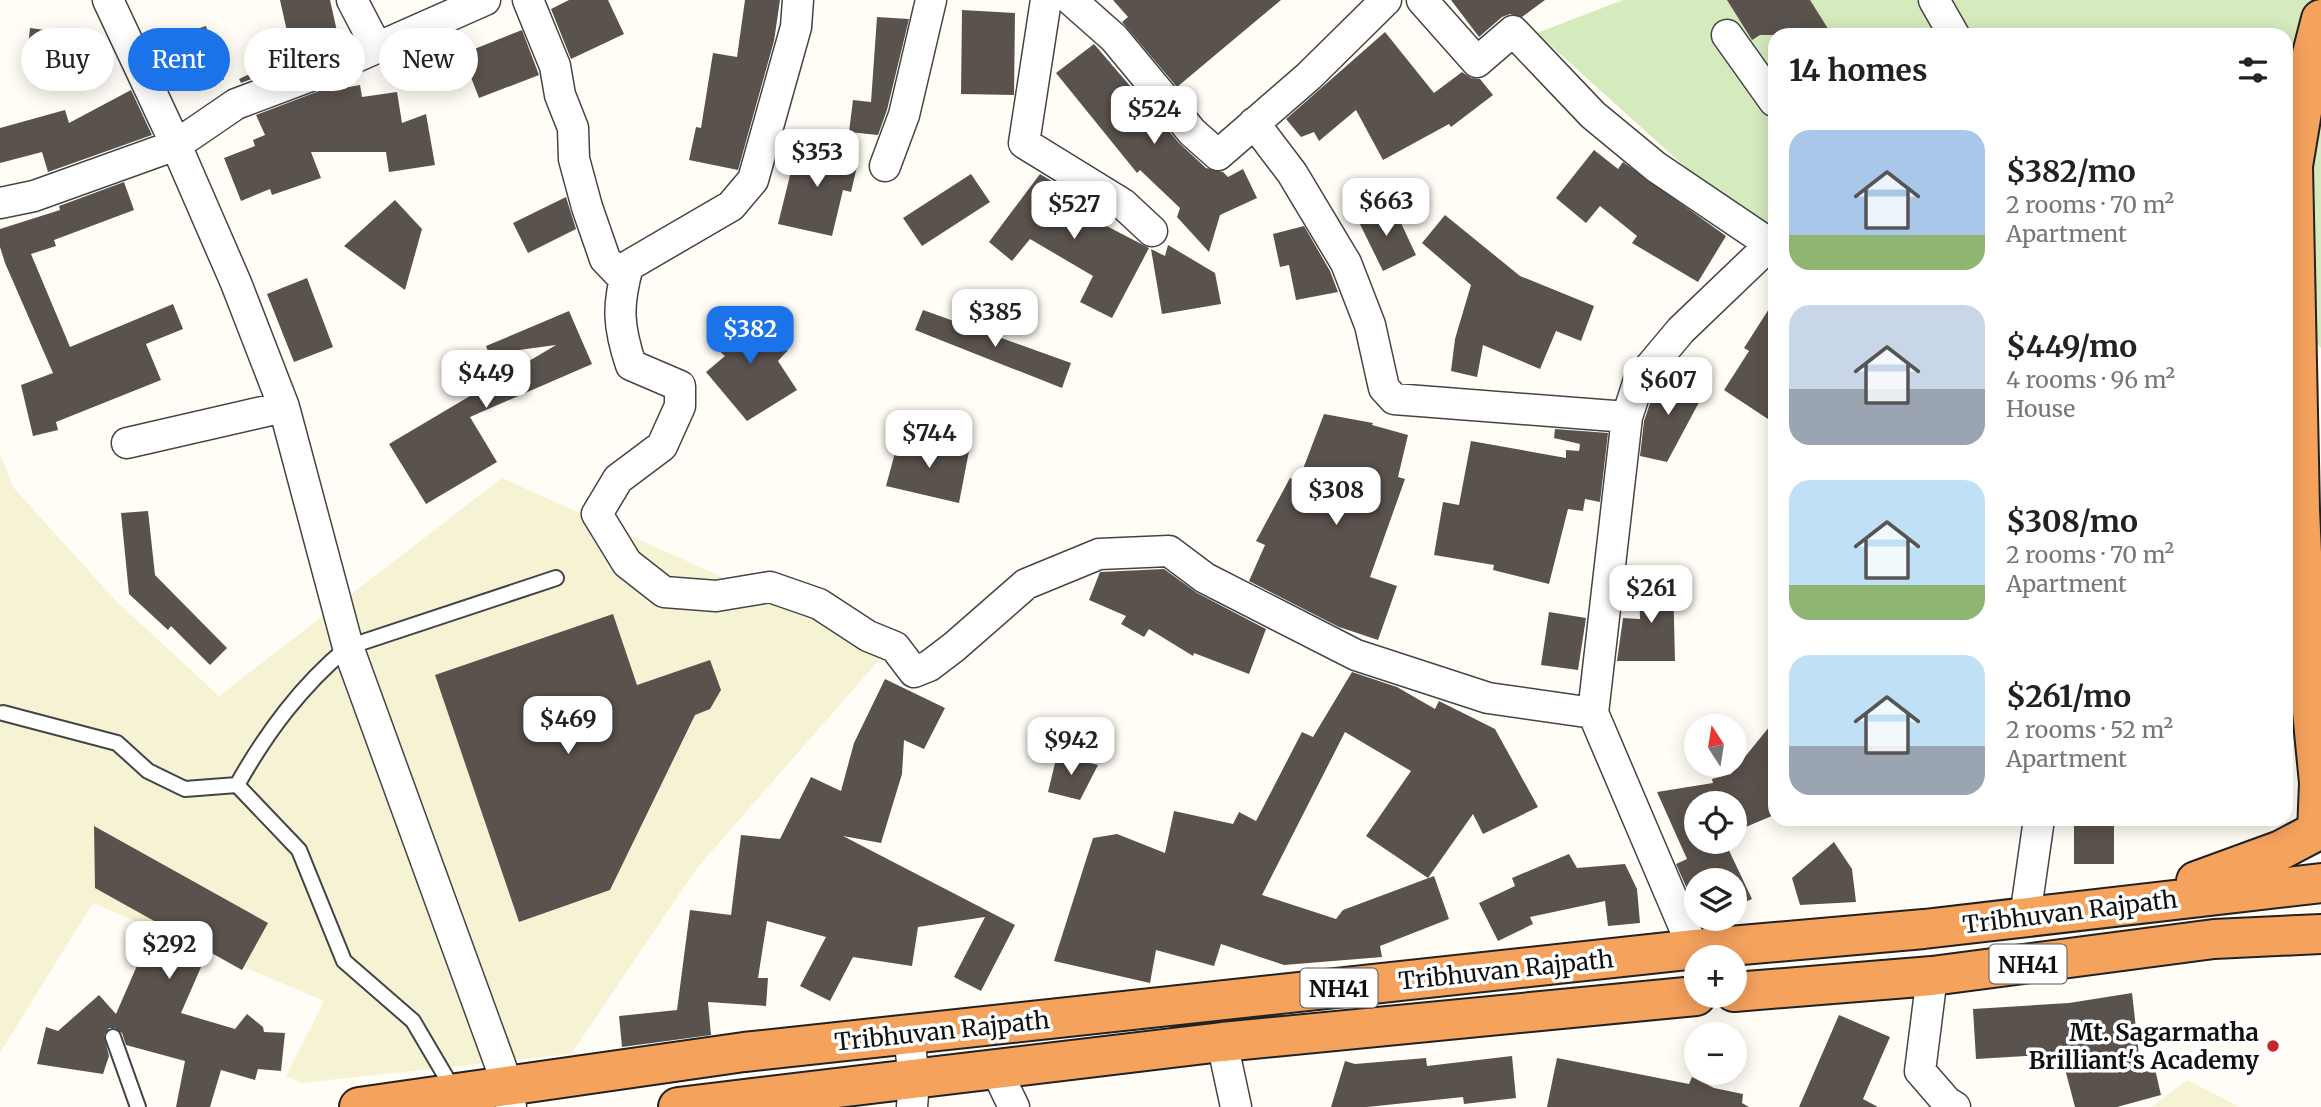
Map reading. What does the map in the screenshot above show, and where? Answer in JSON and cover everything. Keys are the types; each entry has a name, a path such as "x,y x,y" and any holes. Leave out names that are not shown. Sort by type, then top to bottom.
{"highway":[{"path":"2103,908 2216,876 2316,831 2319,783 2307,660 2300,510 2293,166 2311,58 2321,19"},
{"name":"Tribhuvan Rajpath","path":"1747,948 2321,883"},
{"name":"Tribhuvan Rajpath","path":"1747,991 1932,976 2214,939 2321,934"},
{"name":"Tribhuvan Rajpath","path":"359,1107 456,1103 509,1097 744,1052 1684,954"},
{"name":"Tribhuvan Rajpath","path":"678,1107 913,1094 996,1070 1222,1042 1684,997"}],"street":[{"path":"108,0 176,145 236,283 284,407 348,647 509,1097"},
{"path":"352,0 377,48"},
{"path":"0,203 34,195 176,145 236,104 377,48 485,0"},
{"path":"528,0 555,66 560,95 573,128 574,159 596,233 605,259 624,279"},
{"path":"798,0 796,27 752,180 731,206 628,266 624,279 618,306 622,338 631,365 680,386 680,405 662,446 618,479 597,514 627,563 664,592 716,596 770,587 819,604 868,636 895,647 914,672 929,666 954,647 1026,584 1099,554 1169,551 1205,578 1356,655 1488,698 1593,713"},
{"path":"885,166 904,114 931,0"},
{"path":"1046,0 1024,143 1123,204 1152,231"},
{"path":"1071,0 1114,38 1192,132 1218,155 1309,76 1386,0"},
{"path":"1422,0 1477,62 1513,31 1593,115 1656,167 1768,240"},
{"path":"1934,0 1950,28"},
{"path":"1727,35 1768,93"},
{"path":"1254,124 1292,173 1346,263 1370,325 1384,388 1394,398 1627,417"},
{"path":"1694,945 1593,713 1627,417 1639,380 1681,330 1768,247"},
{"path":"127,443 284,407"},
{"path":"2025,917 2038,826"},
{"path":"1932,976 1920,1071 1947,1102 1955,1107"},
{"path":"909,1034 913,1094"},
{"path":"1222,1042 1236,1107"},
{"path":"996,1070 1014,1107"}],"lane":[{"path":"237,785 266,734 321,670 348,647 556,578"},
{"path":"3,713 117,743 148,771 185,789 237,785"},
{"path":"237,785 299,850 344,961 413,1021 456,1103"},
{"path":"113,1037 138,1107"}],"shaded area":[{"path":"0,453 13,487 115,600 219,696 502,478 887,651 697,868 571,1054 301,1083 286,1076 324,1001 93,903 0,1053"},
{"path":"2187,1080 2238,1106 2238,1107 2151,1107"}],"green space":[{"path":"1623,0 2321,0 2321,348 2293,318 2293,28 1768,28 1768,242 1537,33"}],"building":[{"path":"280,0 330,0 336,28 286,28"},
{"path":"569,0 608,0 624,34 571,59 551,9"},
{"path":"745,0 780,0 774,41 738,170 689,160 696,127 701,128 713,53 737,57"},
{"path":"1113,0 1281,0 1177,87 1122,22 1128,17"},
{"path":"1451,0 1545,0 1522,17 1510,14 1502,17 1479,37"},
{"path":"1727,0 1810,0 1828,28 1768,28 1768,35 1760,35 1752,40"},
{"path":"962,10 1015,13 1014,95 961,94"},
{"path":"877,17 909,19 887,110 878,135 849,132 853,100 871,102"},
{"path":"522,30 539,75 479,98 476,91 478,48"},
{"path":"1385,32 1434,93 1462,72 1471,78 1480,79 1493,95 1451,127 1449,124 1383,160 1356,110 1319,141 1314,132 1301,137 1286,119"},
{"path":"1094,44 1179,143 1206,168 1223,172 1228,177 1243,169 1257,198 1220,215 1209,252 1177,217 1180,208 1140,170 1137,173 1056,73"},
{"path":"131,91 152,135 48,172 42,152 0,163 0,128 65,110 69,123"},
{"path":"319,91 361,91 362,97 397,92 402,123 426,114 435,165 389,172 386,152 311,152 321,178 272,195 270,189 241,201 224,158 255,146 253,140 265,135 256,115"},
{"path":"798,143 859,158 851,192 843,190 832,236 778,224"},
{"path":"1594,150 1618,169 1623,162 1726,236 1698,282 1632,243 1637,236 1600,206 1586,223 1556,198"},
{"path":"971,174 990,202 922,246 903,218"},
{"path":"1040,174 1102,212 1097,221 1149,248 1112,318 1080,302 1093,276 1030,239 1012,261 989,242"},
{"path":"124,182 134,210 54,240 56,246 31,254 70,347 173,304 183,329 146,344 161,380 56,422 58,430 33,436 21,385 53,373 5,263 0,247 0,229 60,210 59,206"},
{"path":"566,197 576,229 528,253 513,223"},
{"path":"395,200 422,229 405,290 344,246"},
{"path":"1385,207 1395,224 1400,221 1416,255 1383,271 1355,214"},
{"path":"1445,215 1520,276 1594,306 1581,341 1556,331 1540,369 1483,345 1477,377 1451,371 1455,339 1471,285 1422,243"},
{"path":"1304,226 1330,271 1338,292 1296,300 1289,265 1280,267 1273,234"},
{"path":"1168,245 1215,273 1221,304 1162,314 1151,249 1165,256"},
{"path":"307,278 333,347 294,362 267,294"},
{"path":"741,308 788,350 778,361 797,390 747,421 706,372 725,356 710,343"},
{"path":"923,310 1071,363 1062,388 915,330"},
{"path":"1768,310 1768,419 1724,390 1749,351 1744,348"},
{"path":"569,311 592,364 470,417 497,462 426,504 389,444 556,345 489,354 486,346"},
{"path":"1668,373 1704,393 1667,462 1640,456 1644,421 1655,389"},
{"path":"1324,414 1373,423 1372,425 1408,435 1398,477 1405,479 1370,577 1397,586 1378,640 1339,627 1249,581 1265,545 1256,541 1290,478 1298,482"},
{"path":"1555,429 1608,433 1600,502 1585,499 1583,511 1568,509 1549,584 1493,570 1494,565 1434,555 1443,502 1459,505 1471,441 1566,458 1566,450 1579,451 1580,444 1554,438"},
{"path":"899,438 938,449 939,445 969,451 959,503 886,486"},
{"path":"148,511 155,575 227,648 210,665 171,626 168,630 129,594 121,513"},
{"path":"1164,569 1197,593 1266,629 1249,674 1194,653 1193,656 1149,629 1144,637 1121,624 1126,616 1089,600 1100,572"},
{"path":"1639,580 1673,580 1675,661 1617,661 1623,618 1640,619"},
{"path":"1549,612 1586,618 1578,670 1541,665"},
{"path":"613,614 637,685 710,660 721,690 710,709 695,715 610,890 519,922 435,675"},
{"path":"1352,672 1397,687 1435,709 1439,701 1495,729 1538,807 1483,834 1473,814 1428,878 1366,836 1411,771 1345,732 1262,895 1336,919 1343,910 1434,876 1449,919 1380,946 1382,957 1284,965 1221,944 1214,966 1156,950 1150,983 1054,961 1093,838 1117,834 1165,853 1174,811 1233,824 1239,812 1256,821 1302,732 1313,737"},
{"path":"885,679 945,708 924,749 904,740 902,774 881,843 843,836 1015,925 981,991 954,977 985,917 918,927 912,966 853,957 830,1001 800,986 826,937 767,921 758,978 768,978 766,1006 708,1002 711,1035 622,1047 619,1016 677,1010 690,910 731,915 741,835 780,839 811,777 841,791 854,743"},
{"path":"1768,728 1768,818 1747,826 1747,791 1684,791 1684,852 1657,792 1713,783 1712,779 1747,777 1747,754"},
{"path":"1057,755 1098,765 1080,800 1048,792"},
{"path":"94,826 268,923 242,970 208,951 181,1013 235,1029 247,1014 263,1027 264,1032 285,1033 281,1071 258,1069 255,1080 221,1070 210,1107 176,1107 185,1061 126,1045 122,1033 115,1028 109,1028 104,1035 109,1056 103,1074 37,1064 46,1027 58,1031 99,995 116,1014 156,922 95,888"},
{"path":"2074,826 2114,826 2114,864 2074,864"},
{"path":"1834,842 1852,869 1856,902 1800,905 1792,878"},
{"path":"1569,854 1577,868 1625,864 1637,889 1640,923 1608,926 1605,901 1530,917 1533,924 1498,941 1479,903 1515,886 1512,878"},
{"path":"1685,854 1731,854 1737,868 1684,868 1684,882 1676,864 1687,859"},
{"path":"1747,888 1752,899 1747,901"},
{"path":"2132,993 2141,1073 2155,1069 2161,1095 2117,1107 2075,1107 2061,1054 1976,1059 1973,1009 2069,1003"},
{"path":"1839,1015 1890,1037 1863,1099 1878,1107 1799,1107"},
{"path":"1512,1056 1516,1098 1464,1104 1463,1097 1367,1107 1331,1107 1345,1061 1355,1064 1426,1058 1427,1066"},
{"path":"1557,1058 1684,1085 1708,1085 1743,1094 1742,1103 1749,1107 1547,1107"}],"place":[{"name":"Mt. Sagarmatha Brilliant's Academy","path":"2273,1046"}]}
